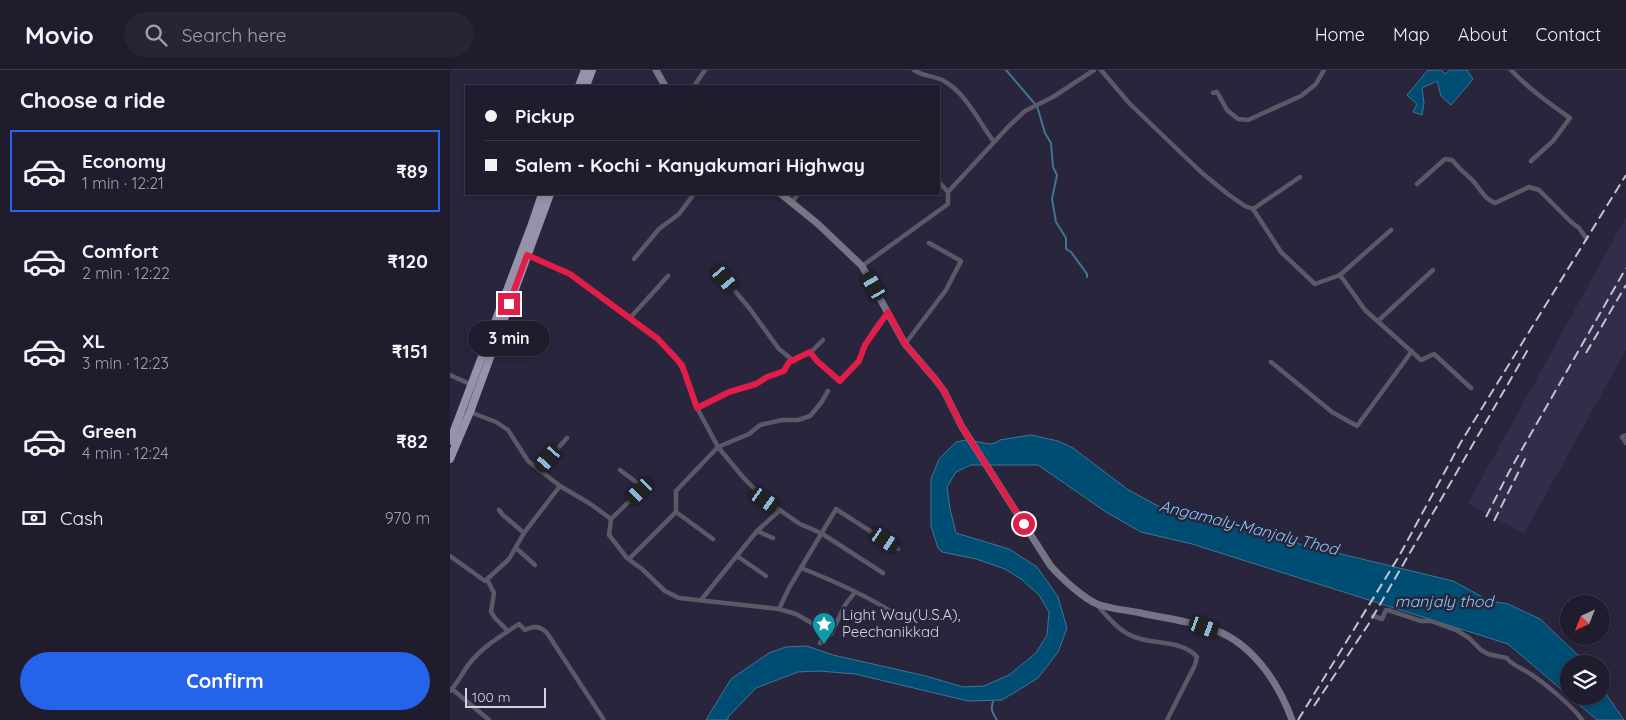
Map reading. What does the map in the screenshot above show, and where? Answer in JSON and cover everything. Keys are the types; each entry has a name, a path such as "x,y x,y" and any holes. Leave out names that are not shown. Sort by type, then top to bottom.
{"highway":[{"path":"579,85 585,70"},
{"path":"586,85 592,70"},
{"path":"450,441 542,195"},
{"path":"450,460 470,412 550,195"}],"main road":[{"path":"656,70 664,85"},
{"path":"782,195 862,266 905,344 935,379 989,470 1050,565 1058,574 1096,604 1204,627 1222,633 1237,642 1270,676 1287,706 1292,720"}],"street":[{"path":"695,85 705,70"},
{"path":"914,70 919,74 942,80 951,87 962,97 994,142"},
{"path":"948,192 1025,111 1053,97 1094,70"},
{"path":"1102,70 1129,103 1208,178 1246,206 1253,208 1281,252 1315,284 1340,275 1391,230"},
{"path":"1213,93 1217,92 1227,110 1238,119 1248,120 1301,96 1316,84 1324,70"},
{"path":"1511,70 1543,99 1570,118 1553,141 1531,161"},
{"path":"1417,184 1445,159 1452,160 1487,199 1495,203 1529,187 1539,190 1579,228 1586,238"},
{"path":"1253,208 1300,177"},
{"path":"862,266 948,204 948,192 940,183"},
{"path":"634,259 659,229 679,214 693,195"},
{"path":"792,202 797,195"},
{"path":"905,344 946,290 961,261 929,243"},
{"path":"527,255 566,272 658,339 682,365 697,408 718,448 765,500 800,524 821,533 883,573"},
{"path":"1378,321 1434,270"},
{"path":"1340,275 1365,310 1421,360 1434,354 1471,388"},
{"path":"630,318 668,276"},
{"path":"725,279 779,348 794,360"},
{"path":"810,352 817,361 840,381 859,361 865,345 888,312"},
{"path":"697,408 729,392 756,384 767,377 784,371 789,362 810,352 823,340"},
{"path":"1271,362 1332,412 1357,426 1412,351"},
{"path":"450,375 472,385"},
{"path":"629,559 676,512 676,492 718,448 749,434 760,425 782,420 798,420 810,416 821,404 828,391"},
{"path":"470,412 496,422 508,430 528,461 560,486 611,519"},
{"path":"1626,435 1622,437 1626,442"},
{"path":"539,470 567,438"},
{"path":"620,470 640,485 641,488 611,519 609,535 629,559 665,591 679,598 779,609 796,614 831,634 845,605 855,592"},
{"path":"450,556 486,581 509,559 524,533 560,486"},
{"path":"779,609 789,588 837,508 898,549"},
{"path":"499,510 524,533"},
{"path":"701,600 758,531 780,510"},
{"path":"676,512 713,539"},
{"path":"758,531 773,538"},
{"path":"516,548 535,565"},
{"path":"737,556 766,576"},
{"path":"801,568 841,584 895,614"},
{"path":"487,579 494,593 491,612 508,631"},
{"path":"1096,604 1114,623 1132,636 1168,643 1192,651 1197,657 1167,720"},
{"path":"1373,616 1382,618 1386,610 1388,610 1421,621 1431,621 1458,630 1481,650 1488,654 1506,658 1509,662 1531,674 1569,706 1582,720"},
{"path":"488,720 451,690 475,658 503,634 519,624 525,630 534,626 541,628 547,633 604,720"},
{"path":"820,643 827,631"}],"shaded area":[{"path":"1626,217 1626,350 1524,534 1468,503"}],"water":[{"path":"1428,70 1441,70 1445,74 1450,70 1467,70 1473,79 1451,105 1441,96 1437,81 1422,88 1424,103 1422,115 1413,112 1417,104 1407,95"},
{"name":"manjaly thod","path":"1031,435 1058,441 1073,448 1127,489 1169,512 1205,521 1221,521 1258,534 1453,581 1490,601 1508,604 1540,619 1560,638 1560,645 1567,645 1578,655 1560,655 1560,688 1508,644 1192,544 1141,532 1106,512 1038,465 971,465 956,472 947,487 956,533 1009,549 1037,567 1058,597 1067,628 1058,652 1038,678 1002,700 968,701 855,674 819,671 798,672 756,688 728,717 728,720 706,720 731,679 769,653 786,647 807,646 833,655 926,676 963,687 984,686 1009,675 1036,653 1047,635 1049,612 1039,595 1021,579 1005,569 976,559 942,552 938,548 931,526 931,479 939,459 956,442 966,440 990,444 1000,440"},
{"path":"1610,700 1624,720 1597,720 1580,705 1610,705"}],"waterway":[{"path":"1006,70 1035,104"},
{"path":"1037,106 1045,133 1051,143 1053,167 1057,175 1052,199 1056,222 1066,238 1066,249 1071,252 1087,274 1087,277"},
{"path":"993,702 992,711 997,720"}],"railway":[{"path":"1298,720 1398,558 1461,442 1626,175"},
{"path":"1486,517 1509,472 1626,268"},
{"path":"1586,353 1626,285"},
{"path":"1314,706 1368,625 1530,346"},
{"path":"1494,521 1527,455"}],"place":[{"name":"Light Way(U.S.A), Peechanikkad","path":"824,645"}],"route":[{"path":"509,304 527,255 562,269 658,339 675,356 685,372 697,408 729,392 741,390 784,371 789,362 810,352 817,361 840,381 859,361 865,345 888,312 905,344 944,391 962,427 1024,524"}],"water label":[{"name":"Angamaly-Manjaly Thod","path":"1249,527"}]}
